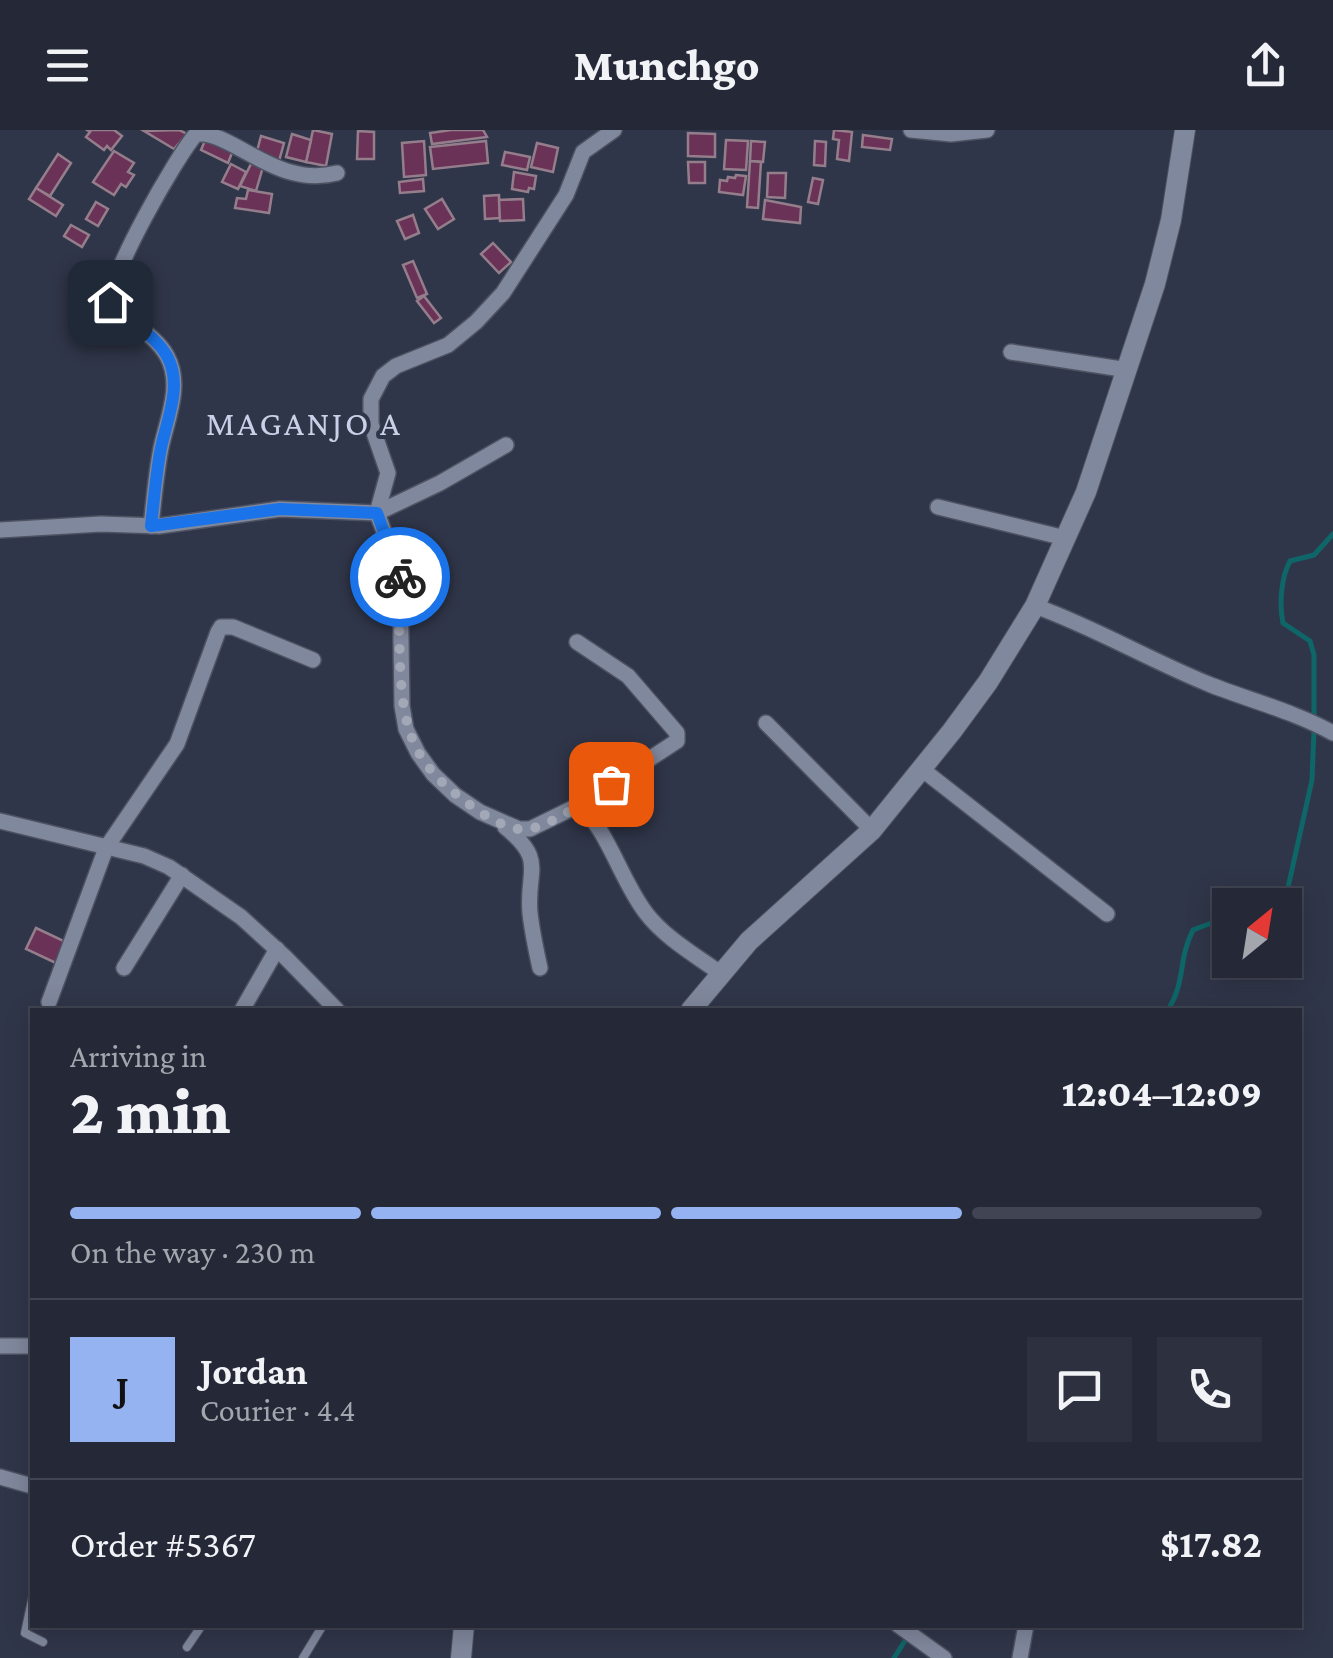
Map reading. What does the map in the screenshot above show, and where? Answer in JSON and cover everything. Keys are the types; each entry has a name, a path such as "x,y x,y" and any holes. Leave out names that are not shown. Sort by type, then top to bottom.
{"street":[{"path":"540,968 530,909 534,868 520,839 455,795 433,774 406,729 402,706 400,574 377,513 388,473 371,424 371,400 376,387 396,366 448,345 503,293 566,195 583,152 614,130"},
{"path":"910,130 951,134 987,130"},
{"path":"692,1008 749,941 872,830 923,770 988,682 1035,606 1086,492 1128,370 1167,236 1185,130"},
{"path":"151,526 174,374 156,343 110,302 119,266 196,134 222,136 296,173 323,177 337,173"},
{"path":"1011,352 1128,370"},
{"path":"0,530 101,524 151,526 280,509 377,513 440,483 506,444"},
{"path":"938,507 1065,538"},
{"path":"1035,606 1208,684 1319,727"},
{"path":"49,1002 106,848 177,744 211,643 221,627 233,627 314,660"},
{"path":"498,822 530,829 578,805 676,741 677,732 628,676 577,642"},
{"path":"766,723 872,830"},
{"path":"923,770 1107,914"},
{"path":"578,805 593,817 609,852 648,916 720,973"},
{"path":"0,820 144,856 182,875 241,917 334,1008"},
{"path":"124,968 182,875"},
{"path":"243,1008 277,949"},
{"path":"0,1346 30,1346"},
{"path":"0,1477 30,1485"},
{"path":"461,1658 464,1628"},
{"path":"902,1628 944,1658"},
{"path":"1020,1658 1025,1628"}],"lane":[{"path":"30,1609 25,1632 43,1642"},
{"path":"187,1647 200,1628"},
{"path":"302,1658 321,1628"}],"building":[{"path":"87,130 114,130 122,136 111,150 107,146 104,150 86,137 90,132"},
{"path":"179,130 187,134 174,149 144,131"},
{"path":"313,130 332,134 326,166 306,162"},
{"path":"483,130 487,137 432,144 430,133"},
{"path":"834,130 852,132 849,161 837,159 839,140 833,139"},
{"path":"358,131 374,132 374,159 357,159"},
{"path":"688,133 715,134 715,157 688,156"},
{"path":"292,134 311,140 306,162 286,157"},
{"path":"863,135 892,139 890,150 862,147"},
{"path":"207,136 234,148 228,163 201,150"},
{"path":"261,136 284,143 279,161 257,151"},
{"path":"726,140 748,141 746,170 724,169"},
{"path":"424,141 426,175 404,177 402,143"},
{"path":"486,141 488,163 433,169 430,147"},
{"path":"751,141 765,142 763,162 750,161"},
{"path":"815,141 826,142 825,166 814,165"},
{"path":"537,143 558,148 553,172 531,167"},
{"path":"114,151 134,163 128,172 134,175 114,195 93,182"},
{"path":"505,152 530,157 527,170 502,165"},
{"path":"58,154 71,163 50,196 36,188"},
{"path":"750,161 761,162 758,208 747,207"},
{"path":"252,162 263,167 256,191 240,186"},
{"path":"688,162 705,162 705,183 689,183"},
{"path":"231,164 246,172 238,189 222,182"},
{"path":"514,172 536,176 534,189 512,189"},
{"path":"768,173 786,173 785,198 767,197"},
{"path":"736,175 746,176 743,195 719,192 720,180 727,181"},
{"path":"813,178 823,180 818,204 808,202"},
{"path":"423,179 424,191 400,193 399,182"},
{"path":"36,188 63,205 56,216 29,199"},
{"path":"248,190 272,194 269,213 235,208 237,198 246,199"},
{"path":"499,195 500,218 485,219 484,196"},
{"path":"442,199 454,219 438,229 425,209"},
{"path":"523,199 524,220 500,221 499,200"},
{"path":"765,200 801,207 800,223 763,219"},
{"path":"96,202 108,209 98,226 86,219"},
{"path":"413,215 419,233 405,239 397,221"},
{"path":"71,225 89,235 82,247 64,236"},
{"path":"493,243 511,262 499,273 481,254"},
{"path":"413,261 427,294 417,298 403,265"},
{"path":"424,296 441,318 434,323 417,301"},
{"path":"36,928 68,943 58,964 26,949"}],"waterway":[{"path":"1314,719 1314,655 1310,641 1283,623 1282,591 1290,561 1314,555 1333,534"},
{"path":"1288,888 1312,780 1314,730"},
{"path":"1169,1008 1193,930 1212,923"},
{"path":"894,1658 906,1639"}],"way so far":[{"path":"400,577 402,706 406,729 433,774 480,812 519,829 530,829 611,784"}],"district":[{"name":"MAGANJO A","path":"304,423"}],"route":[{"path":"110,302 156,343 174,374 151,526 280,509 377,513 400,577"}]}
